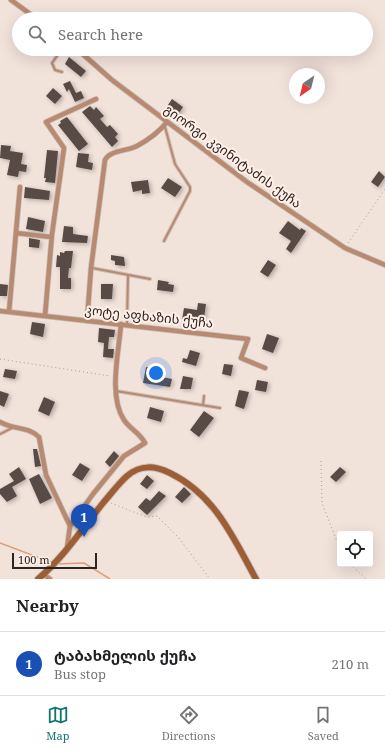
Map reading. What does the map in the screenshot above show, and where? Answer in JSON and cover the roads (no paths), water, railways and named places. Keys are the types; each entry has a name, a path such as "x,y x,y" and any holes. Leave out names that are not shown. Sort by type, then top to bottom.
{"main road":[{"path":"38,579 67,548 127,476 142,467 161,469 177,477 194,487 208,500 224,522 256,579"}],"street":[{"path":"11,0 27,12"},
{"name":"გიორგი კვინიტაძის ქუჩა","path":"85,56 166,124 247,182 345,248 385,265"},
{"path":"45,316 51,237 64,148 46,122 96,99"},
{"path":"87,321 91,268 107,157 139,145 150,139 166,124"},
{"path":"9,312 20,187"},
{"path":"16,233 51,237"},
{"name":"კოტე აფხაზის ქუჩა","path":"0,311 248,339 241,358 265,368"},
{"path":"67,548 70,526 114,467 124,456 145,443 141,436 124,420 116,398 116,377 124,324"},
{"path":"0,422 12,428 28,430 39,437 46,475 70,526"},
{"path":"44,574 50,579"}],"lane":[{"path":"57,56 52,63 55,70 62,72"},
{"path":"164,241 190,191 190,187 175,164 166,124"},
{"path":"91,268 150,279"},
{"path":"124,324 128,275"},
{"path":"116,391 220,408"},
{"path":"203,405 204,396"},
{"path":"0,434 12,428"}],"waterway":[{"path":"0,543 53,563"},
{"path":"56,564 84,563 110,579"}],"place":[{"name":"ტაბახმელის ქუჩა","path":"84,537"}]}
